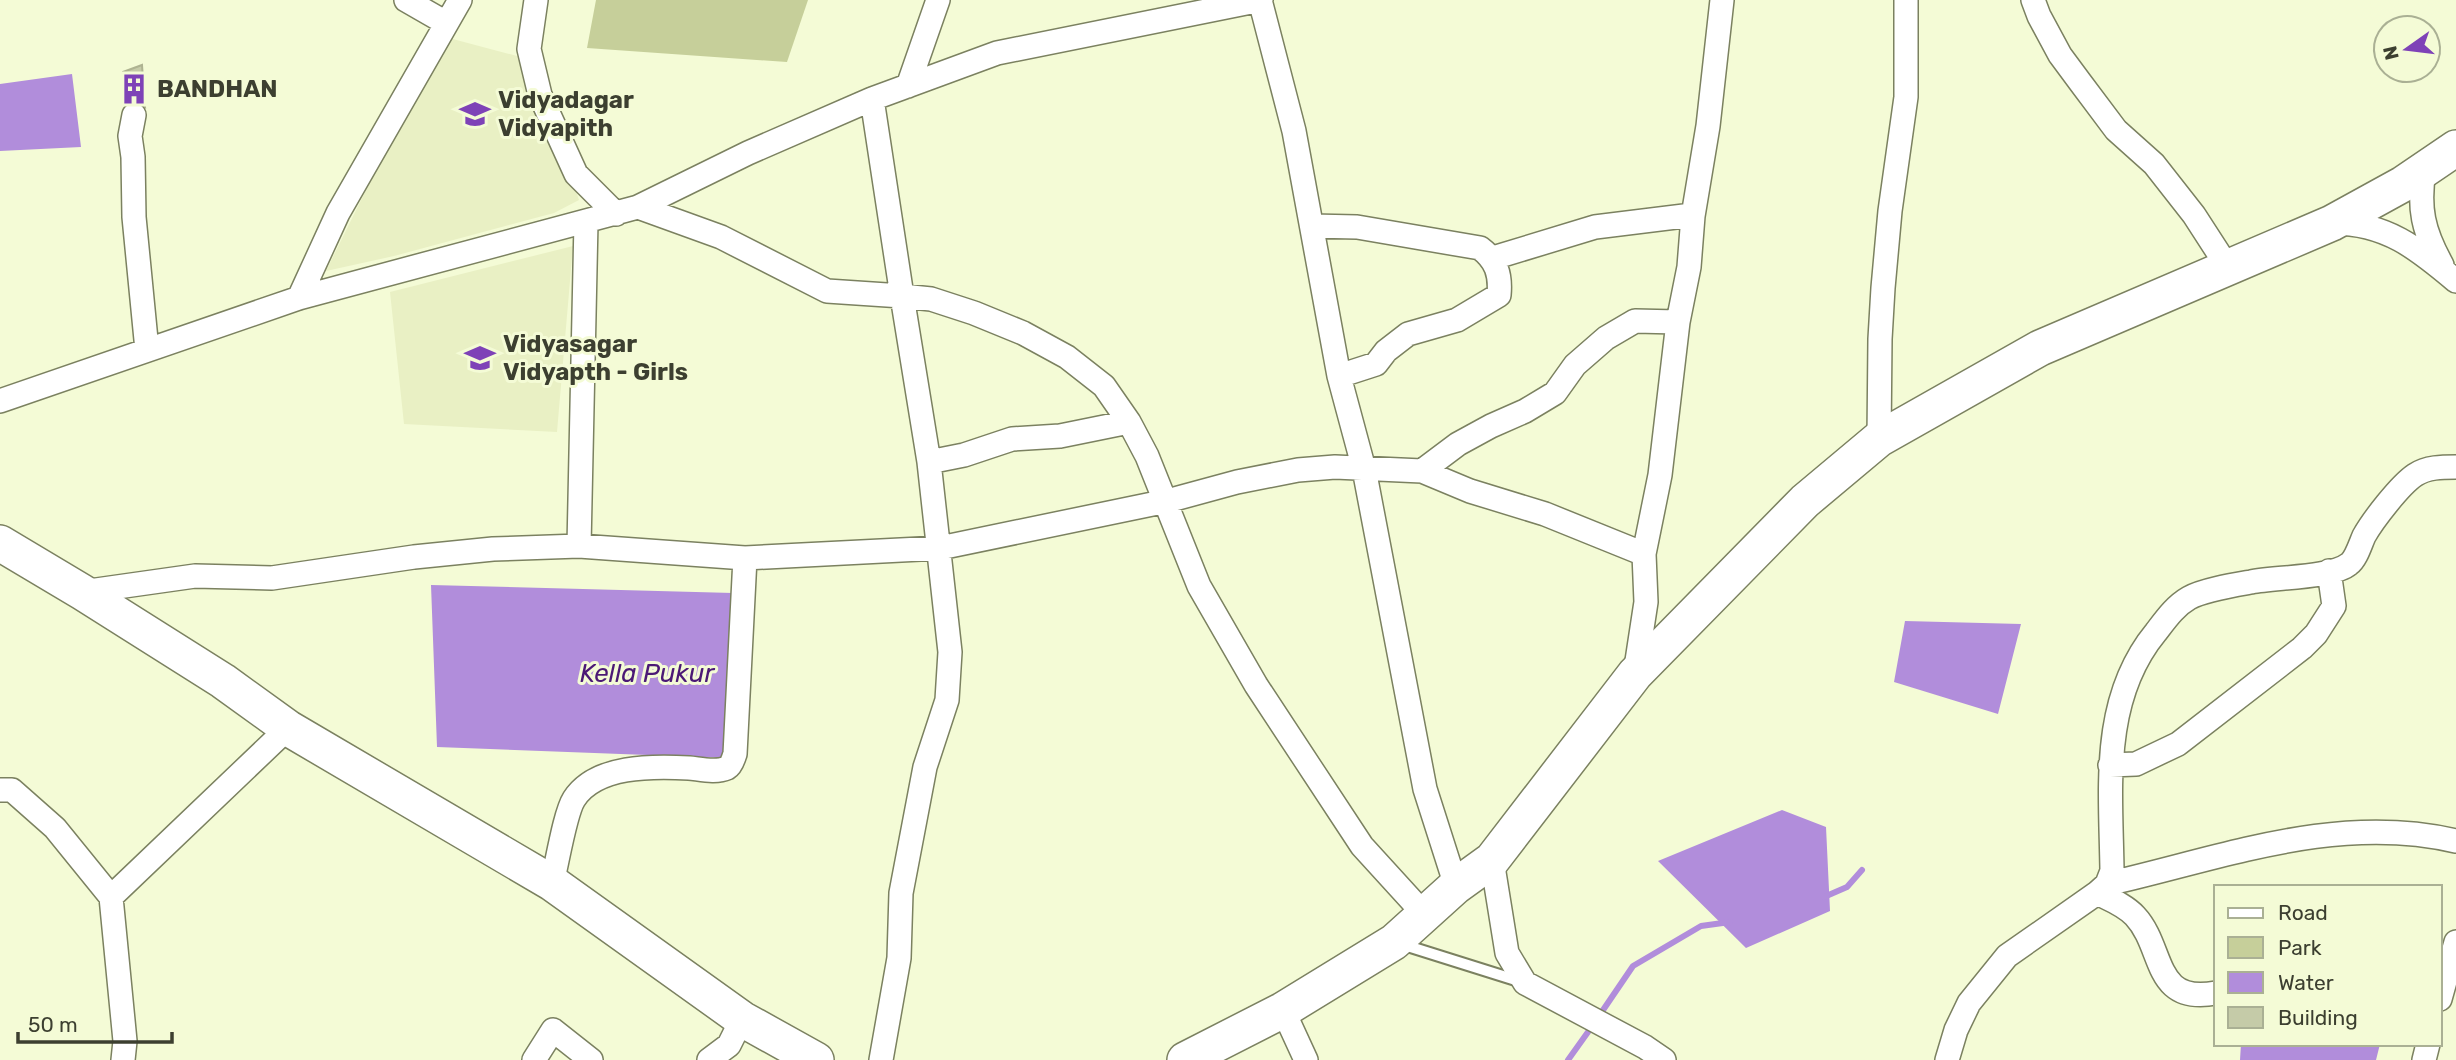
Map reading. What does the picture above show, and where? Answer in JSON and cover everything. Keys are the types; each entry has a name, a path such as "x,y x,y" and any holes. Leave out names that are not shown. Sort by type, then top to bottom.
{"main road":[{"path":"1185,1060 1283,1010 1394,942 1455,886 1492,860 1635,674 1805,501 1879,439 2039,348 2332,223 2403,184 2456,148"},
{"path":"0,543 223,681 288,728 552,883 742,1018 816,1060"}],"street":[{"path":"406,0 446,23"},
{"path":"299,298 338,213 460,0"},
{"path":"536,0 530,49 540,95 576,174 627,211 721,237 827,291 930,299 974,313 1023,333 1066,357 1104,386 1129,422 1167,501 1199,586 1256,685 1362,846 1424,914"},
{"path":"908,86 937,0"},
{"path":"1181,0 1201,12"},
{"path":"0,401 299,298 627,211 748,153 872,99 998,53 1260,0 1294,131 1339,376 1364,469 1425,789 1455,886"},
{"path":"1635,674 1646,602 1644,554 1660,475 1678,322 1689,267 1693,216 1708,126 1722,0"},
{"path":"1879,439 1883,288 1889,212 1906,97 1906,0"},
{"path":"2032,0 2060,55 2116,130 2154,164 2194,215 2227,266"},
{"path":"872,99 929,462 950,652 947,699 925,767 901,893 899,958 881,1060"},
{"path":"134,115 130,136 134,216 147,350"},
{"path":"2424,170 2421,203 2423,226 2431,245 2452,277"},
{"path":"1493,258 1595,227 1684,216"},
{"path":"579,546 586,222"},
{"path":"2332,223 2356,223 2407,242 2452,277"},
{"path":"1312,226 1357,227 1480,248 1493,258 1500,285 1499,295 1457,320 1408,334 1386,351 1376,364 1339,376"},
{"path":"1422,471 1458,444 1555,393 1575,365 1606,338 1634,321 1678,322"},
{"path":"929,462 964,455 1012,439 1060,436 1129,422"},
{"path":"82,592 195,576 272,578 493,549 579,546 746,558 940,548 1167,501 1237,481 1298,470 1335,467 1422,471 1470,491 1545,514 1644,554"},
{"path":"2102,889 2112,871 2110,765 2113,731 2120,701 2144,646 2175,608 2192,596 2251,582 2329,571 2352,563 2371,526 2391,499 2415,475 2437,467 2456,467"},
{"path":"552,883 572,802 583,786 605,773 666,767 715,770 731,764 735,754 746,558"},
{"path":"2110,765 2136,764 2178,744 2302,648 2316,634 2334,606 2329,571"},
{"path":"111,897 288,728"},
{"path":"0,790 12,790 55,828 111,897 125,1041 123,1060"},
{"path":"1947,1060 1956,1030 1969,1003 2007,956 2102,889 2272,842 2337,834 2403,834 2456,841"},
{"path":"1492,860 1507,953 1525,983 1645,1047 1664,1060"},
{"path":"2102,889 2135,916 2146,934 2158,965 2172,986 2191,994 2214,993"},
{"path":"2442,992 2455,949"},
{"path":"1283,1010 1306,1060"},
{"path":"709,1060 729,1045 742,1018"},
{"path":"534,1060 553,1030 591,1060"}],"lane":[{"path":"1394,942 1525,983"}],"shaded area":[{"name":"Vidyadagar Vidyapith","path":"449,38 517,56 570,173 579,200 554,213 394,256 326,271 367,188"},
{"name":"Vidyasagar Vidyapth - Girls","path":"573,246 557,432 404,424 390,292"}],"green space":[{"path":"596,0 808,0 787,62 587,48"}],"water":[{"path":"72,74 81,147 0,151 0,84"},
{"name":"Kella Pukur","path":"431,585 733,593 727,758 437,747"},
{"path":"1905,621 2021,624 1998,714 1894,682"},
{"path":"1782,810 1826,827 1830,911 1746,948 1658,861"},
{"path":"2241,1046 2380,1046 2376,1060 2240,1060"}],"building":[{"name":"BANDHAN","path":"142,65 145,107 136,101 126,104 123,72"}],"waterway":[{"path":"1824,897 1847,887 1862,870"},
{"path":"1599,1016 1633,966 1701,926 1730,922"},
{"path":"1568,1060 1593,1025"}],"place":[{"name":"BANDHAN","path":"134,89"},
{"name":"Vidyadagar Vidyapith","path":"475,114"},
{"name":"Vidyasagar Vidyapth - Girls","path":"480,358"}]}
